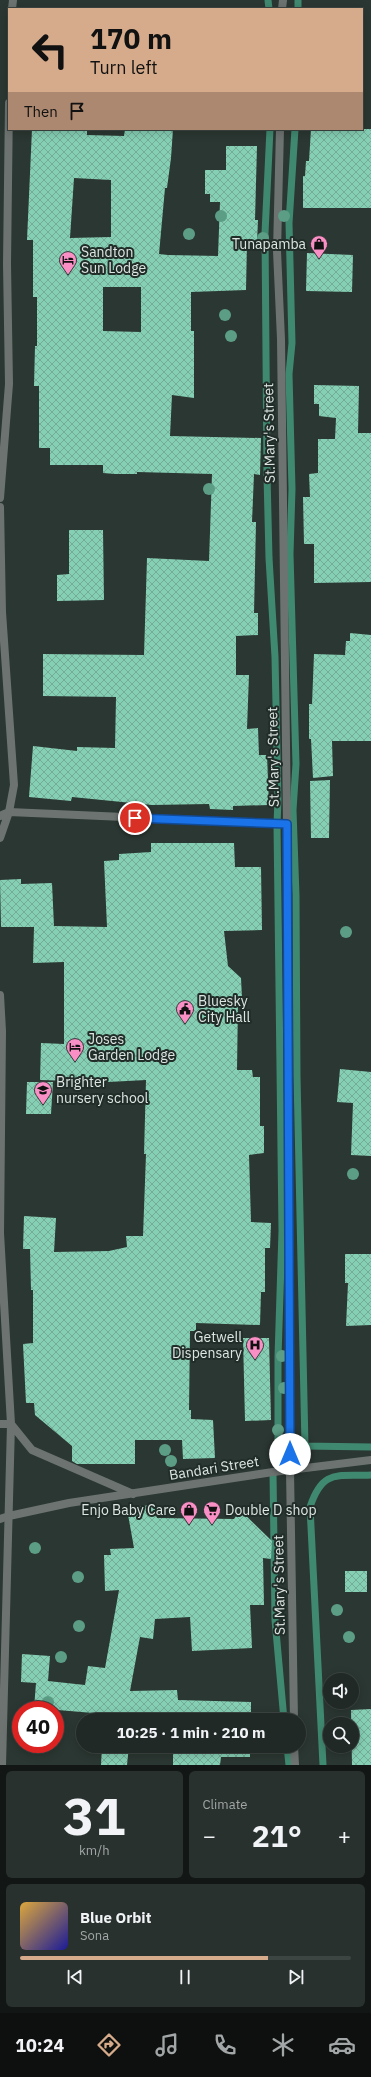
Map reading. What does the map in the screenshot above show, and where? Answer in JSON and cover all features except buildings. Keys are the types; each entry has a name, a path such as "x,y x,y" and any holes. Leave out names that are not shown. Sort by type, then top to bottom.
{"street":[{"path":"0,498 9,384 7,264 9,130"},
{"name":"St.Mary's Street","path":"280,130 278,251 281,339 287,824 290,1470 294,1713"},
{"path":"0,507 2,612 14,785 9,812 0,838"},
{"path":"0,816 9,812 287,824"},
{"path":"0,995 2,1031 0,1233 11,1424 2,1765"},
{"path":"0,1424 11,1424"},
{"path":"11,1424 32,1450 133,1494"},
{"name":"Bandari Street","path":"0,1519 69,1503 290,1470 371,1460"},
{"path":"294,1753 295,1765"}],"waterway":[{"path":"268,0 269,8"},
{"path":"298,0 298,8"},
{"path":"270,130 265,233 267,475 269,558 275,657 278,800 277,824 282,1231 278,1357 278,1449"},
{"path":"295,130 289,223 292,343 289,374 292,489 290,554 296,764 293,810 296,896 297,1076 305,1446 371,1447"},
{"path":"273,1472 275,1620 283,1713"},
{"path":"323,1765 310,1507 320,1486 326,1480 341,1476 371,1475"},
{"path":"288,1753 289,1765"}],"place":[{"name":"Tunapamba","path":"319,259"},
{"name":"Sandton Sun Lodge","path":"68,275"},
{"name":"Bluesky City Hall","path":"185,1024"},
{"name":"Joses Garden Lodge","path":"75,1062"},
{"name":"Brighter nursery school","path":"43,1105"},
{"name":"Getwell Dispensary","path":"255,1360"},
{"name":"Enjo Baby Care","path":"189,1525"},
{"name":"Double D shop","path":"212,1525"}],"route":[{"path":"135,818 287,824 290,1148 290,1454"}]}
